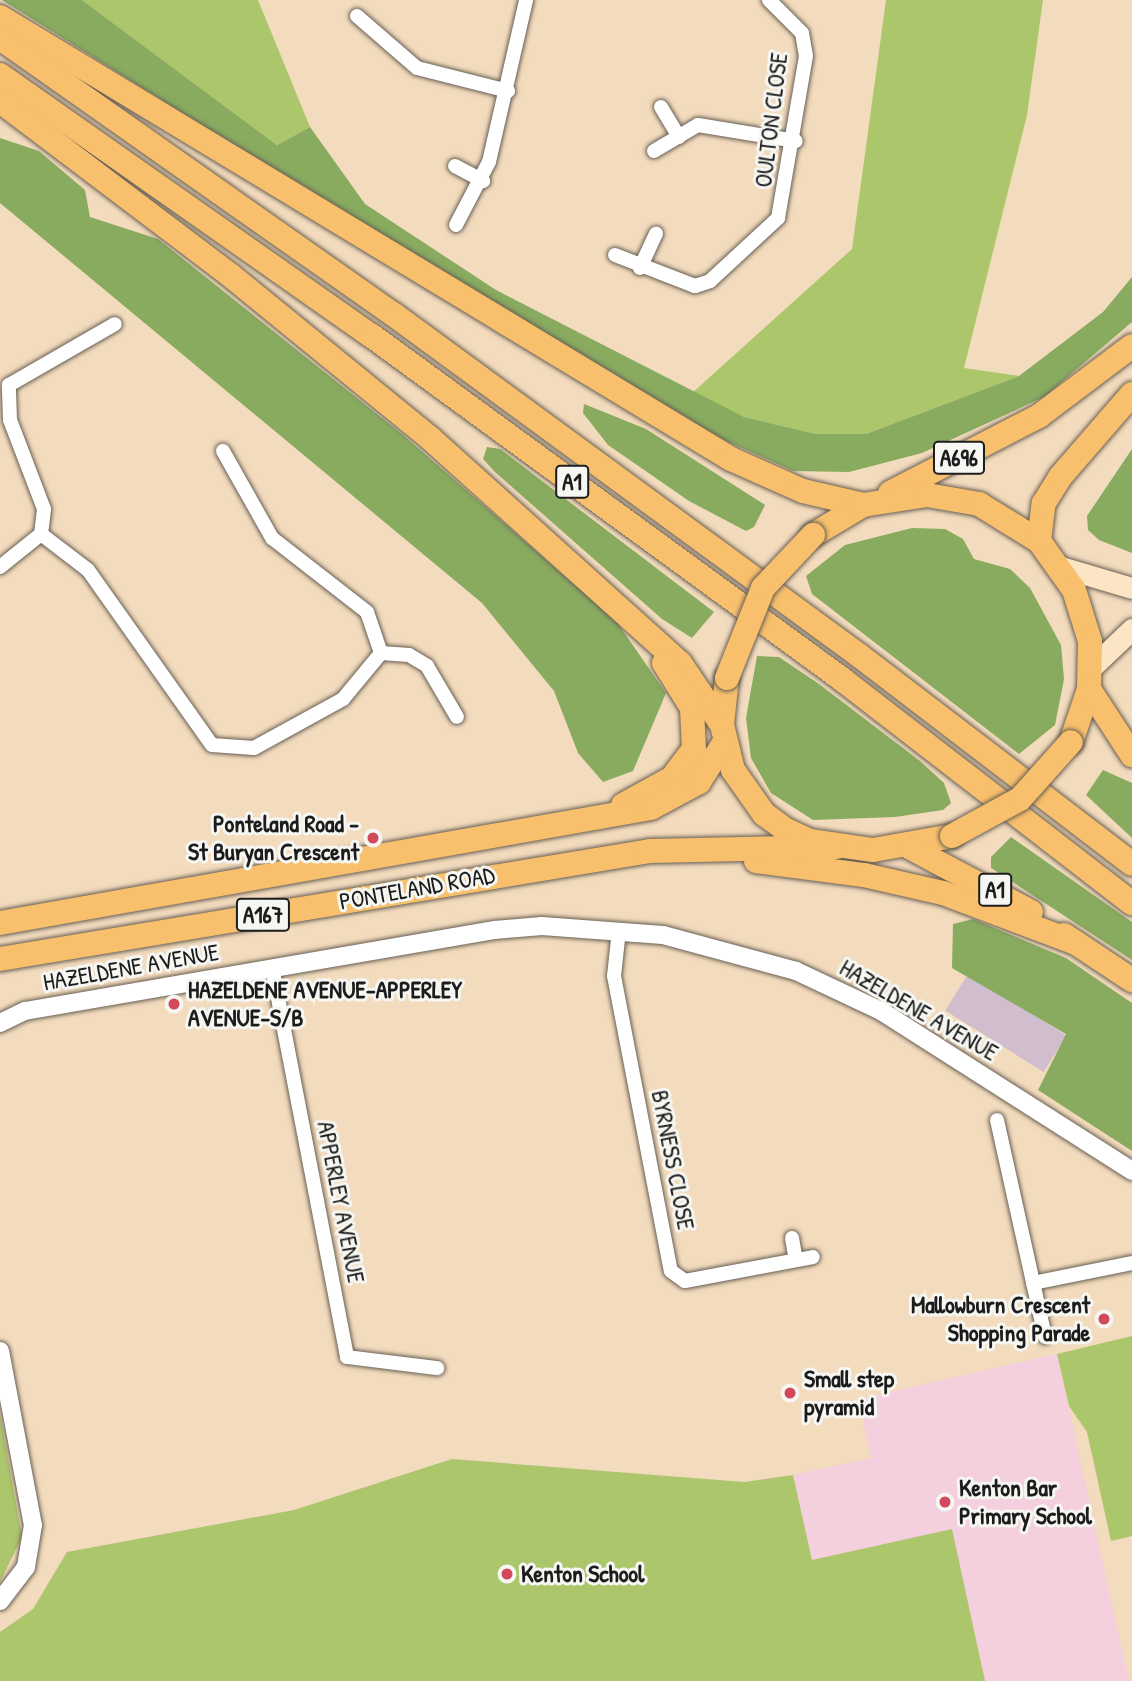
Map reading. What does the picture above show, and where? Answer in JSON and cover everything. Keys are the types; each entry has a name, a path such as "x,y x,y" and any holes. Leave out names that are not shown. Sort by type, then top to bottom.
{"highway":[{"path":"0,17 731,459 803,491 868,503"},
{"name":"A1","path":"0,38 393,314 860,656 1132,864"},
{"name":"A1","path":"0,75 664,549 1132,903"},
{"name":"A1","path":"0,101 230,275 431,439 699,683 723,734"},
{"name":"A696","path":"868,503 1022,426 1132,346"},
{"path":"1039,541 1044,503 1060,477 1132,394"},
{"path":"836,847 798,835 764,814 746,793 723,734 727,678 763,588 813,535 868,503 908,495 967,501 1011,519 1039,541 1061,567 1084,615 1090,678 1072,742 1020,799 952,836 909,847"},
{"name":"A1","path":"601,818 672,778 696,738 692,708 638,625"},
{"path":"1090,678 1132,755"},
{"name":"PONTELAND ROAD","path":"0,923 601,818 677,798 699,782 723,734"},
{"name":"A1","path":"909,847 961,869 1132,980"},
{"name":"PONTELAND ROAD","path":"0,959 525,869 680,850 909,847"},
{"name":"A1","path":"680,850 864,874 943,893 1076,943"}],"main road":[{"path":"1061,567 1132,588"},
{"path":"1090,678 1132,629"}],"street":[{"path":"456,225 483,181 508,91 526,0"},
{"name":"OULTON CLOSE","path":"615,256 678,284 710,281 778,218 796,141 806,56 802,33 769,0"},
{"path":"357,16 417,68 508,91"},
{"path":"661,107 679,137"},
{"path":"654,151 698,125 796,141"},
{"path":"455,166 483,181"},
{"path":"640,268 656,233"},
{"path":"0,567 41,534 44,509 3,399 9,385 115,324"},
{"path":"223,450 272,538 367,612 381,653"},
{"path":"41,534 88,570 212,745 254,748 343,699 381,653"},
{"path":"381,653 409,655 427,666 457,717"},
{"name":"HAZELDENE AVENUE","path":"0,1023 25,1011 495,930 619,930 757,958 823,982 897,1020 1132,1171"},
{"name":"BYRNESS CLOSE","path":"619,930 614,976 671,1271 685,1281 813,1257"},
{"name":"APPERLEY AVENUE","path":"272,967 347,1357 437,1367"},
{"path":"997,1120 1045,1337"},
{"path":"792,1238 796,1260"},
{"path":"1033,1283 1132,1263"},
{"path":"0,1351 33,1525 26,1567 0,1601"}],"shaded area":[{"path":"968,974 1066,1035 1044,1072 945,1010"},
{"name":"Kenton School","path":"1057,1354 1129,1681 0,1681 0,1632 33,1609 67,1552 294,1510 452,1459 744,1482 793,1475 871,1458 858,1399"}],"green space":[{"path":"2,0 82,0 277,145 310,127 365,204 496,290 744,417 816,434 866,434 1019,376 1103,312 1132,277 1132,322 1044,397 922,453 849,472 793,471 724,440 530,331"},
{"path":"82,0 258,0 310,127 277,145"},
{"path":"886,0 1043,0 1027,115 964,368 1019,376 866,434 816,434 744,417 691,394 852,249"},
{"path":"0,138 39,151 85,190 90,217 158,239 402,434 616,621 666,693 633,771 603,782 578,753 554,691 482,603 0,203"},
{"path":"584,404 646,429 765,505 754,527 746,531 689,501 608,445 583,413"},
{"path":"487,447 500,449 714,612 692,638 662,619 495,472 483,459"},
{"path":"1132,449 1132,553 1099,540 1088,530 1087,516"},
{"path":"912,528 945,529 963,539 974,559 1010,569 1030,588 1061,645 1064,679 1055,725 1019,754 812,594 806,576 845,545"},
{"path":"757,656 779,657 819,684 920,761 944,783 951,803 943,810 895,817 813,820 771,793 751,758 746,718"},
{"path":"1103,770 1132,783 1132,838 1086,795"},
{"path":"1011,837 1132,922 1132,960 991,868 991,857"},
{"path":"973,919 1066,958 1132,1003 1132,1151 1038,1090 1066,1034 952,968 953,924"},
{"path":"1132,1336 1132,1536 1111,1541 1087,1432 1069,1406 1057,1354"},
{"path":"0,1414 22,1537 0,1582"},
{"name":"Kenton School","path":"452,1459 744,1482 793,1475 812,1560 952,1529 985,1681 0,1681 0,1632 33,1609 67,1552 294,1510"}],"place":[{"name":"Ponteland Road - St Buryan Crescent","path":"373,838"},
{"name":"HAZELDENE AVENUE-APPERLEY AVENUE-S/B","path":"174,1004"},
{"name":"Mallowburn Crescent Shopping Parade","path":"1104,1319"},
{"name":"Small step pyramid","path":"790,1393"},
{"name":"Kenton Bar Primary School","path":"945,1502"},
{"name":"Kenton School","path":"507,1574"}]}
